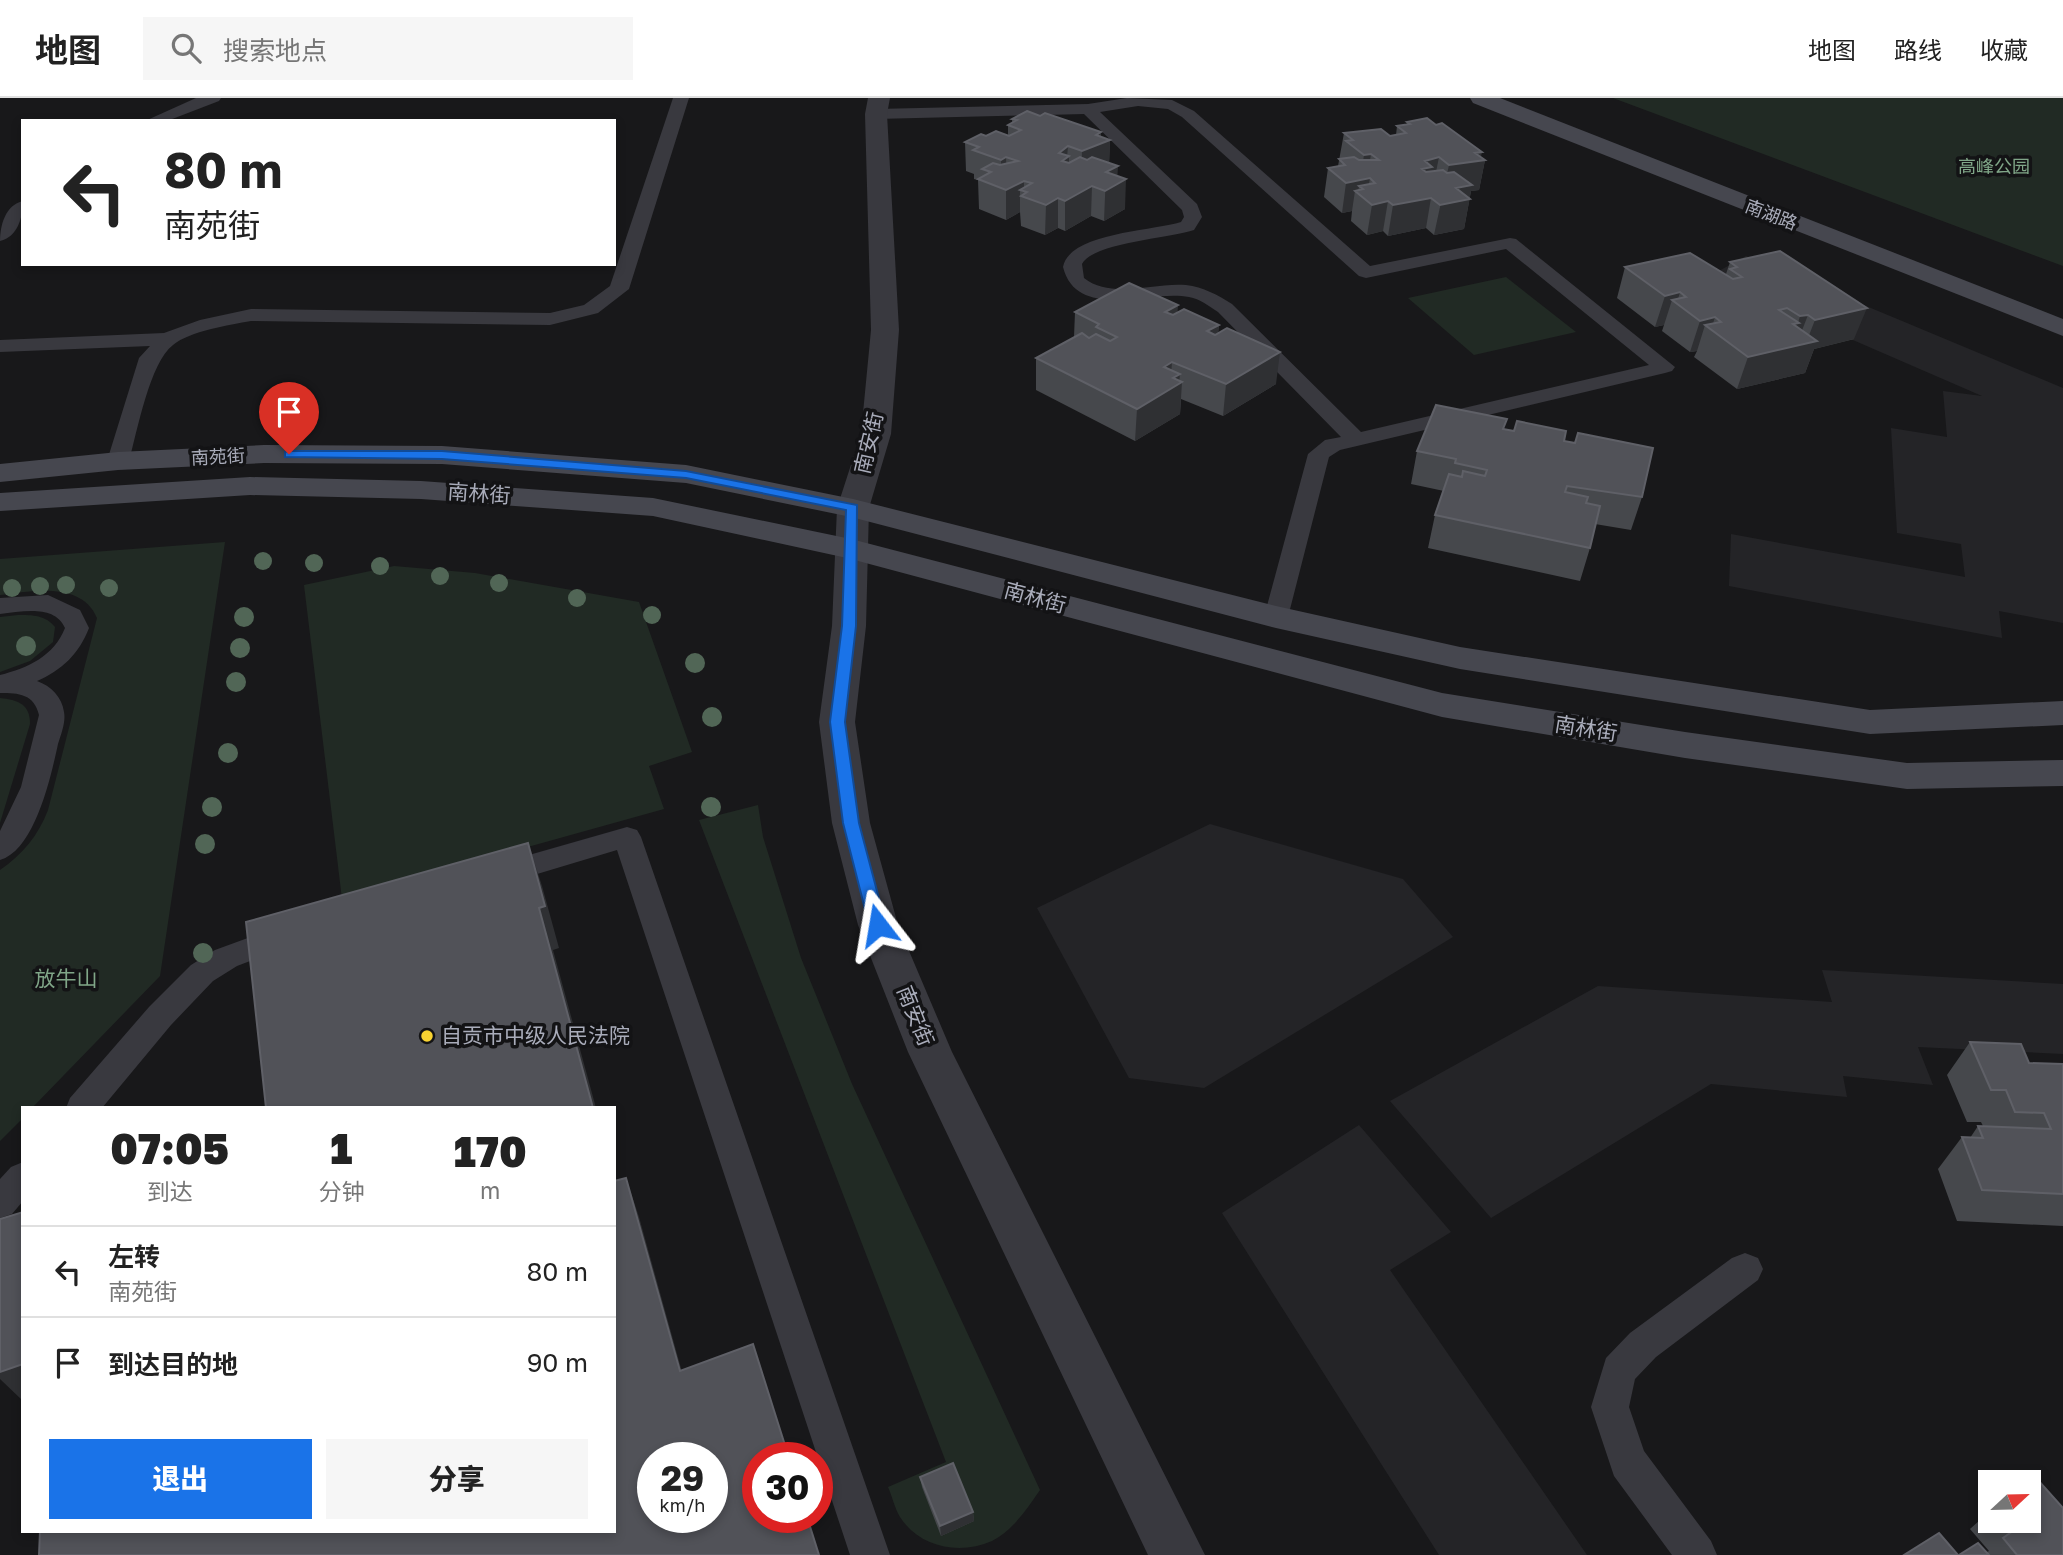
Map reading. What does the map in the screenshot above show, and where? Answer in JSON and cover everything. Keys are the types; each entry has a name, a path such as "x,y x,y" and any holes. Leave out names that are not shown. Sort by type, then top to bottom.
{"main road":[{"name":"南湖路","path":"1481,98 2063,328"},
{"name":"南湖路","path":"1539,98 1847,218"},
{"name":"南苑街","path":"0,473 118,461 264,454 442,455 686,474 852,528"},
{"name":"南林街","path":"0,502 250,486 421,490 653,507 852,528 1460,658 1870,722 2063,713"},
{"name":"南林街","path":"852,528 1442,705 1685,745 1907,776 2063,773"}],"street":[{"name":"南安街","path":"877,106 885,330 876,434 852,528 849,626 837,722 851,823 878,925 930,1052 1177,1555"}],"lane":[{"path":"158,119 214,98"},
{"path":"0,346 167,339 207,324 251,315 550,318 591,309 619,289 681,98"},
{"path":"877,106 1088,109 1154,102 1172,105 1188,114 1366,272 1510,243 1665,367 1333,445 1320,454 1276,617"},
{"path":"1088,109 1191,208 1193,217 1188,226 1170,233 1093,247 1081,253 1073,261 1071,270 1075,277 1084,286 1106,294 1184,290 1214,300 1356,439"},
{"path":"0,236 21,209"},
{"path":"118,461 149,358 167,339"},
{"path":"0,606 37,602 58,606 71,614 77,628 25,816 0,850"},
{"path":"0,684 29,675 55,660 75,635"},
{"path":"0,684 16,685 40,692 50,702 52,716"},
{"path":"468,883 627,837 870,1555"},
{"path":"84,1106 168,1008 202,973 257,944 310,929"},
{"path":"0,1203 21,1179"},
{"path":"1697,1555 1628,1462 1611,1407 1619,1370 1643,1345 1745,1269"}],"shaded area":[{"path":"1746,256 2063,388 2063,623 1999,611 2002,638 1729,586 1731,534 1965,577 1961,544 1897,533 1891,428 1947,437 1943,391 1982,396 1708,277"},
{"path":"1210,824 1403,879 1453,937 1204,1088 1129,1078 1037,908"},
{"path":"1822,970 2063,984 2063,1054 1918,1047 1933,1085 1843,1076 1847,1097 1711,1084 1491,1218 1390,1101 1598,986 1832,1002"},
{"path":"1359,1125 1451,1232 1390,1270 1587,1555 1439,1555 1222,1213"}],"green space":[{"name":"高峰公园","path":"1613,98 2063,98 2063,266"},
{"path":"1506,277 1576,332 1474,355 1408,298"},
{"name":"放牛山","path":"225,542 160,976 34,1106 21,1106 21,1120 0,1141 0,870 29,844 48,810 97,618 90,606 68,593 40,591 0,595 0,559"},
{"path":"394,566 475,573 639,602 692,752 649,766 664,809 342,899 304,585"},
{"path":"38,616 51,623 55,627 53,642 30,661 0,672 0,617"},
{"path":"0,698 22,704 28,712 30,724 0,823"},
{"path":"758,805 763,837 801,958 852,1084 1040,1490 1025,1512 1007,1531 980,1545 954,1548 929,1542 918,1536 900,1517 888,1487 946,1462 699,820"}],"building":[{"path":"1027,111 1040,116 1045,113 1101,132 1096,135 1110,140 1082,151 1068,146 1059,153 1069,156 1062,161 1069,163 1080,157 1087,160 1092,157 1118,166 1106,172 1126,179 1105,191 1092,186 1065,201 1058,198 1046,205 1021,196 1027,192 1020,190 1032,183 1024,181 1006,190 978,179 991,172 982,169 993,163 1000,165 1018,161 1006,157 1001,160 973,150 979,147 965,142 981,134 986,136 996,131 1009,136 1021,130 1008,125 1017,120 1012,119"},
{"path":"1427,118 1436,125 1442,123 1482,152 1475,153 1485,160 1449,165 1439,157 1425,161 1432,167 1422,169 1426,172 1454,172 1472,185 1456,188 1470,199 1440,205 1431,198 1393,205 1388,201 1372,205 1355,191 1363,189 1359,186 1375,183 1370,178 1346,183 1328,168 1345,165 1339,159 1354,157 1359,160 1379,160 1371,154 1364,155 1346,141 1353,140 1344,133 1381,129 1390,136 1406,133 1397,126"},
{"path":"1780,251 1867,308 1815,320 1808,315 1800,316 1787,308 1779,310 1799,323 1793,324 1817,341 1748,357 1705,325 1721,322 1715,317 1700,321 1672,300 1686,297 1680,292 1665,296 1625,267 1690,253 1733,279 1742,277 1730,269 1737,267 1730,262"},
{"path":"1129,283 1178,305 1165,312 1173,315 1184,309 1219,325 1207,331 1215,335 1227,328 1280,352 1226,384 1172,362 1164,367 1180,374 1173,378 1182,382 1137,409 1036,358 1082,333 1089,338 1096,334 1110,341 1117,337 1096,327 1099,324 1075,312"},
{"path":"1436,405 1507,419 1503,429 1514,431 1517,421 1566,431 1564,441 1575,443 1578,433 1653,448 1642,497 1567,486 1565,492 1588,497 1586,503 1600,506 1590,548 1435,515 1449,474 1462,477 1463,471 1485,476 1487,470 1455,463 1456,459 1417,451"},
{"name":"自贡市中级人民法院","path":"528,843 545,906 539,908 592,1106 266,1106 246,922"},
{"path":"1970,1042 2021,1044 2029,1063 2063,1064 2063,1194 1982,1190 1962,1137 1983,1138 1978,1126 2051,1129 2044,1113 2015,1112 2006,1090 1991,1090"},
{"path":"626,1178 680,1371 753,1344 784,1442 742,1442 742,1533 812,1533 819,1555 39,1555 40,1533 616,1533 616,1180"},
{"path":"21,1213 21,1365 0,1372 0,1219"},
{"path":"953,1463 973,1512 940,1526 920,1477"},
{"path":"2041,1483 2063,1508 2063,1555 2017,1555 2003,1538 2010,1533 2041,1533"},
{"path":"1939,1533 1958,1555 1904,1555"},
{"path":"1978,1543 1989,1555 1959,1555"}],"place":[{"name":"自贡市中级人民法院","path":"427,1036"}],"route":[{"path":"289,454 442,455 686,474 853,508 849,626 837,722 851,823 878,925"}]}
